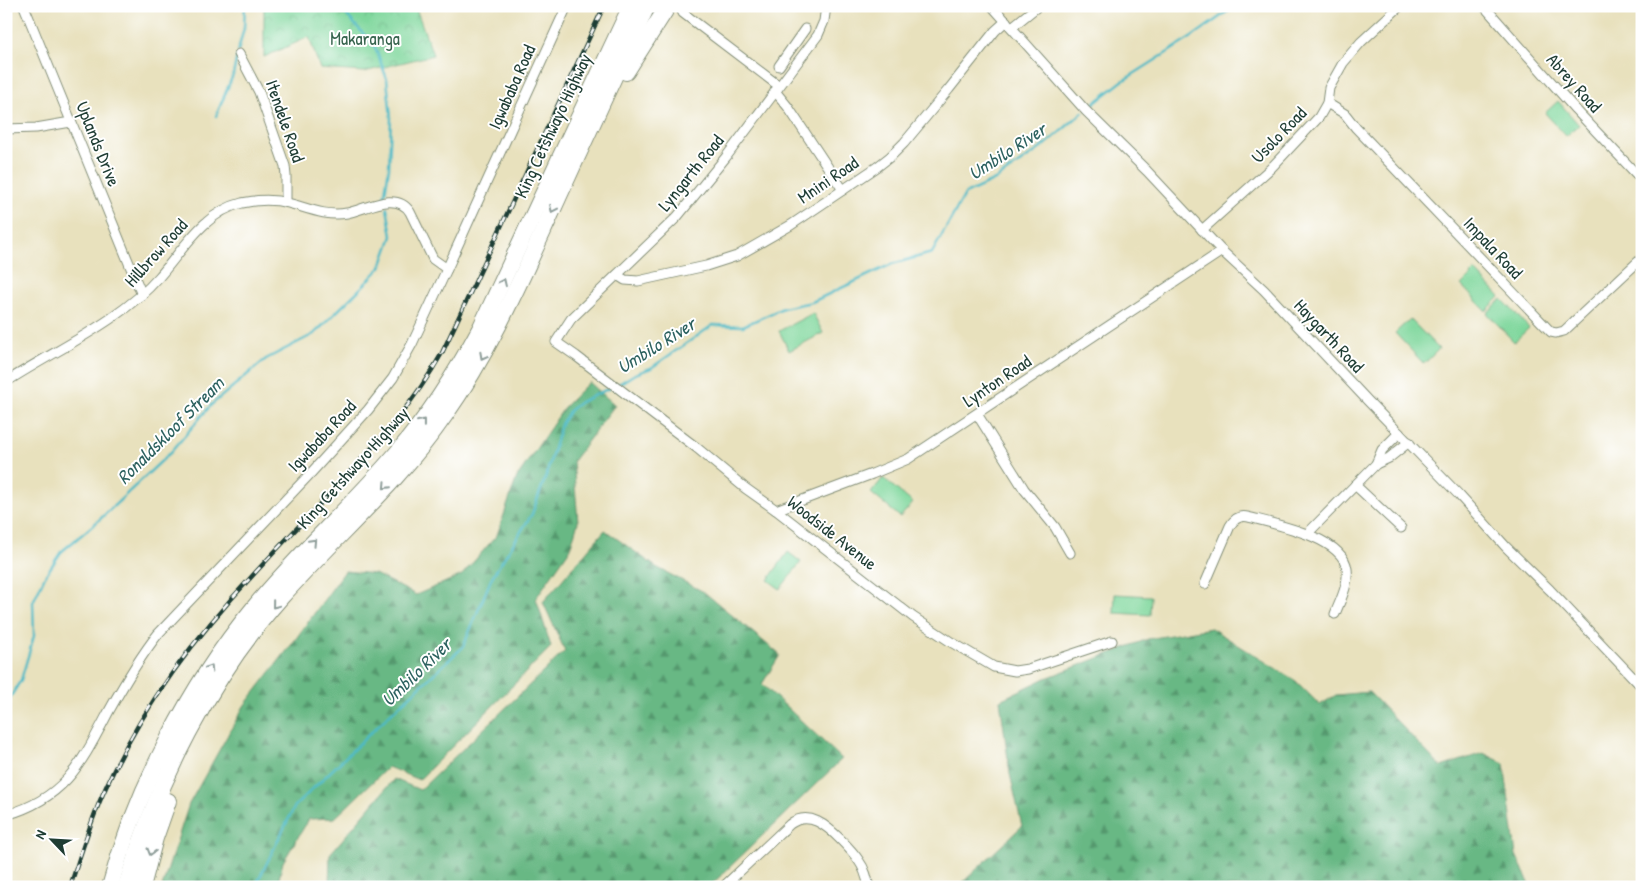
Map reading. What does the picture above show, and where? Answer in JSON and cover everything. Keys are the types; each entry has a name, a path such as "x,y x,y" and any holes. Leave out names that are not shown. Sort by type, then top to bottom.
{"highway":[{"name":"King Cetshwayo Highway","path":"126,887 157,801 186,740 212,692 243,647 280,599 402,469 443,418 478,365 647,6"},
{"path":"562,189 629,67 656,26 677,8"},
{"name":"King Cetshwayo Highway","path":"110,887 149,780 191,699 226,645 252,610 286,571 397,453 431,410 454,376 481,327 629,10"},
{"path":"142,887 166,806 207,710 212,692"},
{"path":"100,887 113,848 144,774 164,736 191,699"}],"street":[{"name":"Uplands Drive","path":"24,6 142,295"},
{"name":"Igwababa Road","path":"6,815 25,810 36,804 57,790 70,777 90,749 142,654 158,634 322,460 388,386 408,351 447,269 567,6"},
{"name":"Lyngarth Road","path":"556,342 571,319 678,217 726,157 820,30 824,21 826,6"},
{"name":"Haygarth Road","path":"992,6 1100,126 1147,171 1222,251 1251,277 1409,442 1506,547 1550,590 1642,687"},
{"name":"Mnini Road","path":"617,276 625,280 638,281 732,258 791,225 877,167 897,151 995,31 1038,6"},
{"name":"Usolo Road","path":"1202,230 1270,168 1319,117 1327,103 1329,88 1343,63 1361,42 1400,6"},
{"name":"Abrey Road","path":"1484,6 1575,110 1642,180"},
{"path":"677,8 777,89 843,190"},
{"path":"779,66 805,29"},
{"path":"789,53 798,61"},
{"name":"Itendele Road","path":"239,54 259,92 283,160 286,176 286,202"},
{"name":"Impala Road","path":"1327,103 1345,114 1356,128 1551,332 1564,331 1642,258"},
{"path":"6,129 36,128 71,122"},
{"name":"Hillbrow Road","path":"6,382 80,338 142,295 160,277 203,226 217,213 251,201 273,200 286,202 312,211 338,214 347,214 389,202 399,202 410,212 434,259 447,269"},
{"name":"Lynton Road","path":"776,510 908,459 1222,251"},
{"name":"Woodside Avenue","path":"556,342 634,399 745,488 913,617 994,667 1015,671 1028,669 1112,641"},
{"path":"977,414 1024,489 1055,528 1070,553"},
{"path":"1376,464 1382,450 1399,432"},
{"path":"1308,533 1376,464 1389,458 1409,442"},
{"path":"1355,485 1401,528"},
{"path":"1205,584 1230,526 1236,518 1241,516 1248,517 1308,533 1337,551 1347,567 1347,576 1344,591 1335,614"},
{"path":"723,887 790,824 799,819 809,818 824,825 835,834 859,860 869,887"}],"green space":[{"name":"Makaranga","path":"264,6 419,6 417,11 433,55 364,72 320,69 309,37 264,57"},
{"path":"1558,101 1579,125 1566,136 1545,113"},
{"path":"1475,271 1500,297 1486,311 1461,285"},
{"path":"1502,299 1529,328 1514,342 1487,313"},
{"path":"813,313 823,333 789,351 779,331"},
{"path":"1410,319 1439,349 1424,364 1395,333"},
{"path":"589,382 615,405 573,461 578,522 570,549 536,598 551,647 419,780 388,767 335,818 309,819 283,862 277,887 162,887 189,804 244,706 345,571 375,574 416,595 462,575 497,535 517,477 566,405"},
{"path":"883,478 913,503 900,517 871,493"},
{"path":"605,530 656,567 704,592 780,655 762,684 842,759 709,887 329,887 330,854 394,779 420,790 565,651 543,602"},
{"path":"788,552 801,562 780,589 768,580"},
{"path":"1115,594 1151,596 1150,615 1114,613"},
{"path":"1211,628 1296,681 1320,705 1336,695 1369,692 1441,767 1483,753 1504,763 1516,855 1531,887 958,887 1022,826 1010,774 1000,700 1046,678 1148,639"}],"waterway":[{"path":"238,51 244,28 245,6"},
{"name":"Ronaldskloof Stream","path":"345,6 344,12 375,47 387,79 391,118 389,168 384,199"},
{"name":"Umbilo River","path":"1087,109 1121,82 1192,37 1235,6"},
{"path":"216,116 233,75 237,56"},
{"name":"Umbilo River","path":"617,385 635,374 651,368 713,325 743,326 783,308 812,302 892,264 932,253 965,194 995,180 1044,146 1083,112"},
{"name":"Ronaldskloof Stream","path":"6,704 21,680 34,636 33,602 45,576 61,552 98,521 171,452 211,405 266,359 314,334 381,267 392,236 387,208"},
{"name":"Umbilo River","path":"255,887 295,806 463,647 492,577 532,514 546,476 561,424 570,410 580,402 612,387"}],"railway":[{"path":"70,887 91,824 106,787 136,729 171,674 232,598 383,435 420,388 442,353 604,6"}]}
